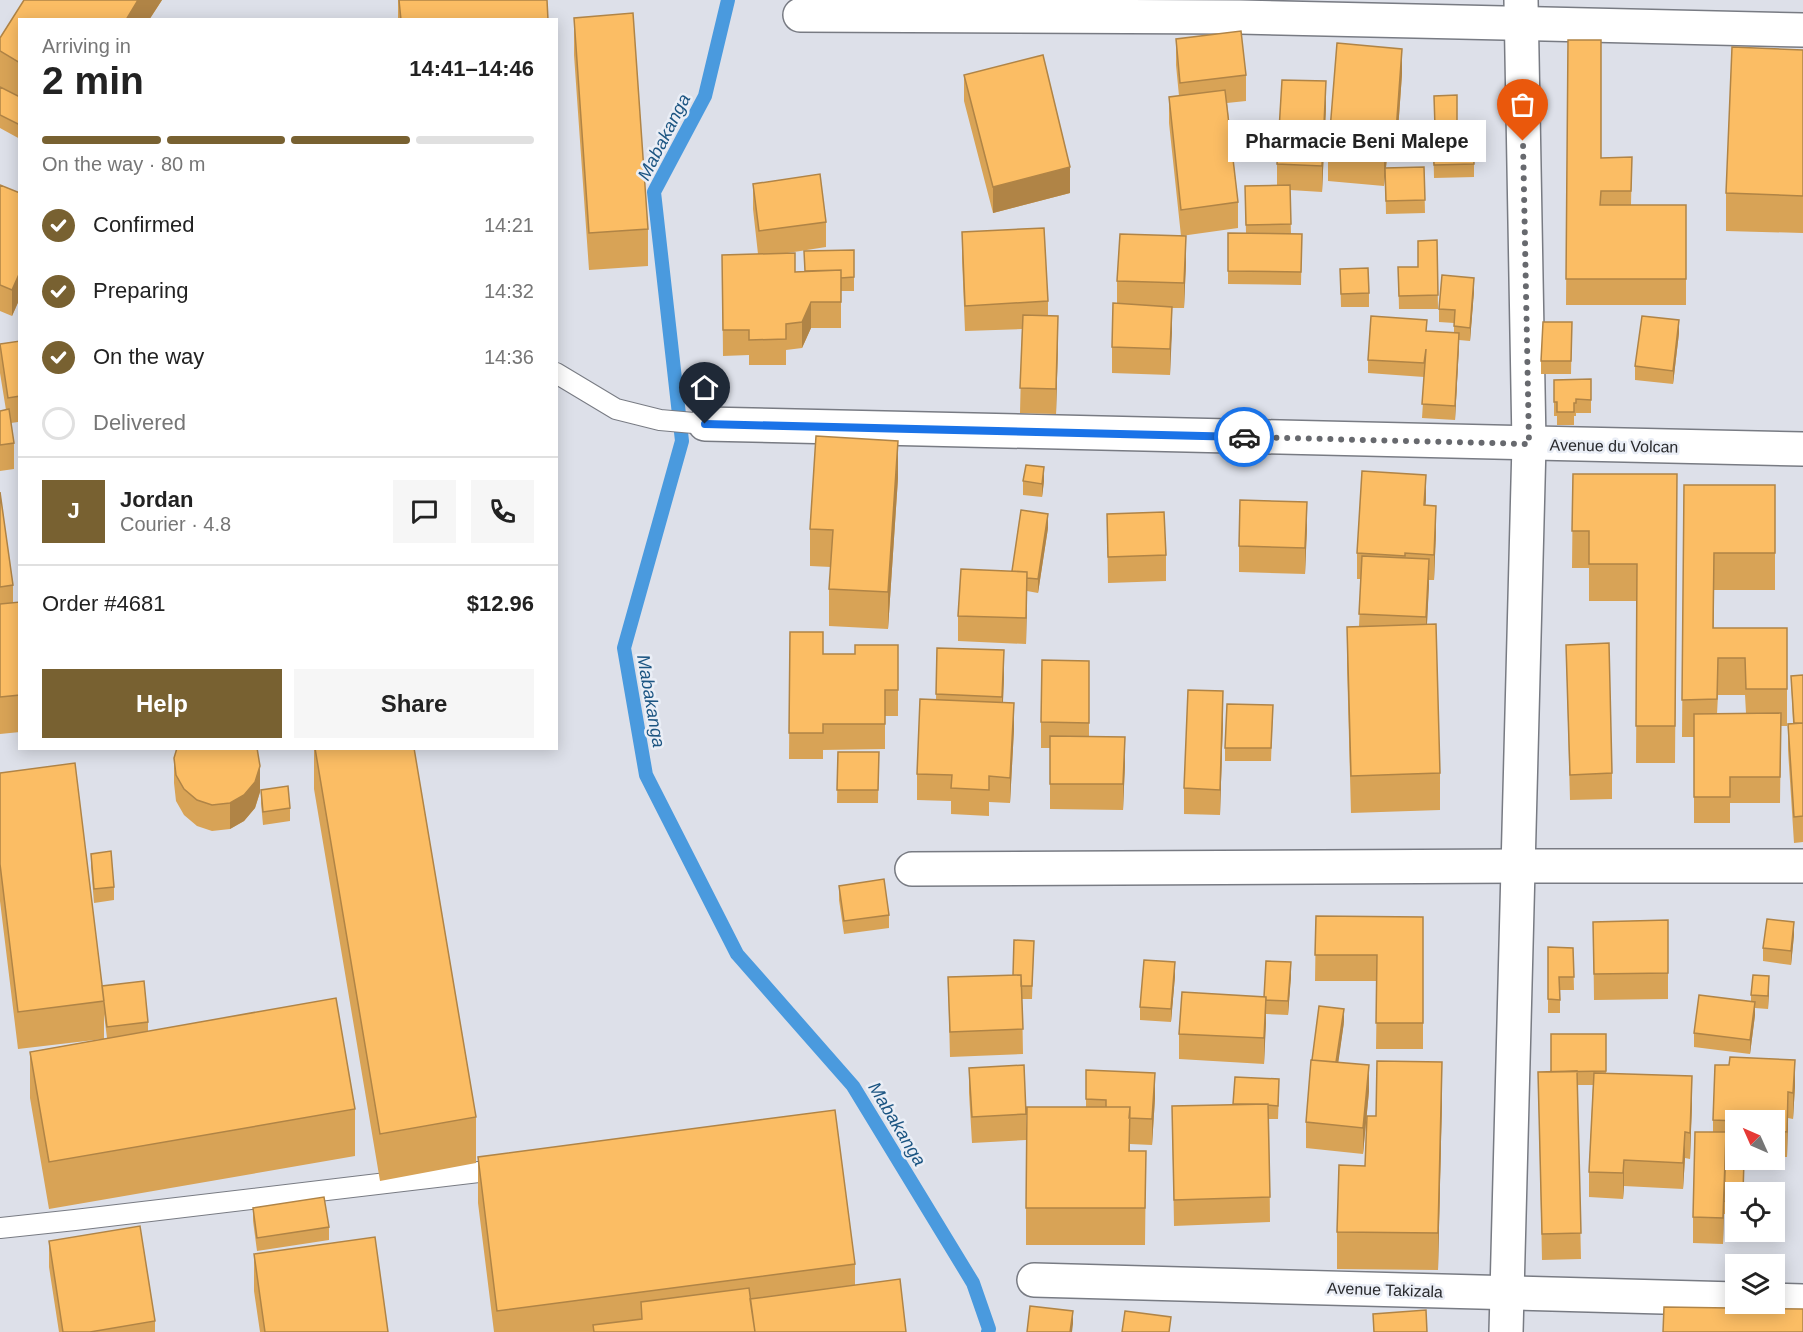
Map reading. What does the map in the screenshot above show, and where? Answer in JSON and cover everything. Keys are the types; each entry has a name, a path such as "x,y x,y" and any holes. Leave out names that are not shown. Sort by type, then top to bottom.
{"street":[{"path":"800,15 1239,8 1521,12 1803,30"},
{"path":"1506,1332 1529,444 1521,12"},
{"name":"Avenue du Volcan","path":"705,424 1803,449"},
{"path":"912,869 1803,866"},
{"name":"Avenue Takizala","path":"1034,1280 1725,1299"},
{"path":"1785,1300 1803,1301"}],"lane":[{"path":"558,374 616,409 660,420 705,424"},
{"path":"0,1228 522,1167"}],"building":[{"path":"24,0 138,0 127,18 18,18 18,62 0,51 0,38"},
{"path":"399,0 547,0 548,18 401,18"},
{"path":"633,13 648,229 589,233 574,18"},
{"path":"1241,31 1246,75 1180,83 1176,39"},
{"path":"1568,40 1601,40 1601,158 1632,157 1631,191 1601,191 1600,205 1686,205 1686,279 1566,279"},
{"path":"1337,43 1402,49 1396,132 1387,131 1384,160 1328,155"},
{"path":"1732,47 1803,50 1803,196 1726,193"},
{"path":"1043,55 1070,167 993,187 964,75"},
{"path":"1282,80 1326,81 1322,166 1277,164"},
{"path":"0,87 18,96 18,124 0,115"},
{"path":"1225,90 1238,202 1181,210 1169,97"},
{"path":"1457,95 1457,126 1435,127 1434,96"},
{"path":"1473,133 1474,164 1434,165 1433,134"},
{"path":"1424,167 1425,200 1386,201 1385,168"},
{"path":"820,174 826,222 759,231 753,184"},
{"path":"0,185 18,192 18,276 12,290 0,285"},
{"path":"1290,185 1291,224 1246,225 1245,186"},
{"path":"1044,228 1048,301 965,306 962,232"},
{"path":"1228,233 1302,234 1301,272 1228,271"},
{"path":"1120,234 1186,236 1184,283 1117,281"},
{"path":"1437,240 1438,295 1399,296 1398,267 1418,267 1418,241"},
{"path":"854,250 854,277 841,278 841,270 805,271 804,251"},
{"path":"795,253 795,272 841,270 841,302 811,302 802,322 786,324 786,339 749,340 749,330 723,330 722,255"},
{"path":"1368,268 1369,293 1341,294 1340,269"},
{"path":"1442,275 1474,278 1470,328 1454,326 1455,310 1439,309"},
{"path":"1113,303 1172,307 1170,349 1112,347"},
{"path":"1023,315 1058,316 1056,389 1020,388"},
{"path":"1371,316 1427,320 1426,331 1459,333 1455,406 1422,404 1426,349 1424,363 1368,360"},
{"path":"1642,316 1679,320 1673,371 1635,366"},
{"path":"1543,322 1572,322 1571,361 1541,361"},
{"path":"18,341 18,396 8,398 0,344"},
{"path":"1591,379 1591,400 1576,399 1574,412 1557,412 1557,402 1554,402 1554,380"},
{"path":"9,409 14,443 0,445 0,411"},
{"path":"816,436 898,441 888,592 829,589 833,530 810,529"},
{"path":"1026,465 1044,467 1042,484 1023,481"},
{"path":"1362,471 1426,475 1424,505 1436,506 1434,555 1357,553"},
{"path":"1573,474 1677,474 1675,726 1636,726 1637,564 1589,564 1589,531 1572,531"},
{"path":"1684,485 1775,485 1775,553 1714,553 1713,628 1787,628 1787,689 1746,689 1745,658 1718,658 1717,699 1682,700"},
{"path":"0,492 13,585 0,587"},
{"path":"1240,500 1307,502 1305,548 1239,546"},
{"path":"1021,510 1048,514 1038,579 1027,578 1027,572 1012,571"},
{"path":"1164,512 1166,555 1108,557 1107,514"},
{"path":"1362,556 1429,559 1426,617 1359,614"},
{"path":"961,569 1027,572 1026,618 958,616"},
{"path":"18,602 18,695 0,697 0,604"},
{"path":"1436,624 1440,773 1351,776 1347,627"},
{"path":"790,632 823,632 823,654 855,654 855,645 898,645 898,690 885,690 885,724 823,724 823,733 789,733"},
{"path":"1609,643 1612,773 1570,775 1566,645"},
{"path":"937,648 1004,650 1002,697 936,694"},
{"path":"1042,660 1089,661 1089,723 1041,722"},
{"path":"1803,675 1803,723 1794,723 1791,676"},
{"path":"1188,690 1223,691 1220,790 1184,788"},
{"path":"920,699 1014,703 1010,778 989,776 989,790 951,788 952,775 917,774"},
{"path":"1227,704 1273,705 1271,748 1225,748"},
{"path":"1781,713 1780,777 1730,777 1730,797 1694,797 1694,714"},
{"path":"1803,723 1803,816 1794,817 1788,724"},
{"path":"1050,736 1125,737 1123,784 1050,784"},
{"path":"176,750 257,750 260,766 255,782 244,795 230,803 212,805 197,800 184,789 176,775 174,758"},
{"path":"315,750 414,750 476,1117 380,1134"},
{"path":"838,752 879,752 878,790 837,790"},
{"path":"75,763 104,1001 18,1012 0,864 0,773"},
{"path":"288,786 290,808 263,812 261,790"},
{"path":"111,851 114,887 94,889 91,854"},
{"path":"884,879 889,915 844,921 839,886"},
{"path":"1316,916 1423,917 1423,1023 1376,1023 1377,955 1315,955"},
{"path":"1767,919 1794,922 1791,951 1763,948"},
{"path":"1668,920 1668,973 1594,974 1593,922"},
{"path":"1014,940 1034,941 1032,986 1021,986 1021,975 1013,975"},
{"path":"1548,947 1573,948 1574,977 1559,977 1560,1000 1548,999"},
{"path":"1144,960 1175,962 1171,1009 1140,1007"},
{"path":"1266,961 1291,962 1288,1001 1266,1000 1264,997"},
{"path":"1021,975 1023,1029 950,1032 948,977"},
{"path":"1753,975 1769,976 1768,996 1751,995"},
{"path":"144,981 148,1022 107,1027 102,986"},
{"path":"1182,992 1266,997 1264,1038 1179,1034"},
{"path":"1699,995 1755,1002 1750,1040 1694,1033"},
{"path":"336,998 355,1109 49,1162 30,1052"},
{"path":"1319,1006 1344,1009 1336,1062 1312,1060"},
{"path":"1551,1034 1606,1034 1606,1071 1551,1072"},
{"path":"1730,1057 1795,1060 1793,1093 1788,1092 1787,1132 1785,1132 1785,1110 1725,1110 1725,1121 1713,1120 1715,1065 1729,1065"},
{"path":"1311,1060 1369,1065 1363,1128 1306,1122"},
{"path":"1377,1061 1442,1062 1438,1233 1337,1232 1339,1165 1365,1166 1367,1116 1376,1116"},
{"path":"1024,1065 1026,1114 972,1117 969,1068"},
{"path":"1086,1070 1155,1073 1152,1119 1129,1118 1130,1107 1106,1107 1106,1100 1086,1099"},
{"path":"1577,1071 1581,1233 1542,1234 1538,1072"},
{"path":"1594,1073 1692,1076 1690,1133 1685,1132 1683,1163 1624,1160 1623,1173 1589,1172"},
{"path":"1235,1077 1279,1079 1278,1106 1233,1104"},
{"path":"1268,1104 1270,1197 1174,1200 1172,1106"},
{"path":"1027,1107 1130,1107 1129,1151 1146,1151 1145,1208 1026,1208"},
{"path":"835,1110 855,1264 497,1311 478,1157"},
{"path":"1695,1132 1725,1132 1723,1218 1693,1217"},
{"path":"1725,1170 1744,1170 1743,1182 1725,1182 1724,1201"},
{"path":"324,1197 329,1227 257,1238 253,1208"},
{"path":"140,1226 155,1321 90,1332 63,1332 49,1241"},
{"path":"375,1237 388,1332 265,1332 254,1254"},
{"path":"900,1279 906,1332 755,1332 750,1299"},
{"path":"749,1288 755,1332 594,1332 593,1325 642,1319 641,1302"},
{"path":"1030,1306 1073,1311 1070,1332 1027,1332"},
{"path":"1664,1307 1725,1308 1725,1314 1785,1314 1785,1309 1803,1309 1803,1332 1663,1332"},
{"path":"1426,1310 1427,1332 1374,1332 1373,1314"},
{"path":"1125,1311 1171,1317 1169,1332 1122,1332"}],"waterway":[{"name":"Mabakanga","path":"728,0 705,96 654,192 682,441 624,648 646,775 737,954 853,1086 973,1283 989,1329 988,1332"}],"way so far":[{"path":"1244,437 1529,444 1523,141"}],"place":[{"name":"Pharmacie Beni Malepe","path":"1523,141"}],"route":[{"path":"705,424 1244,437"}]}
